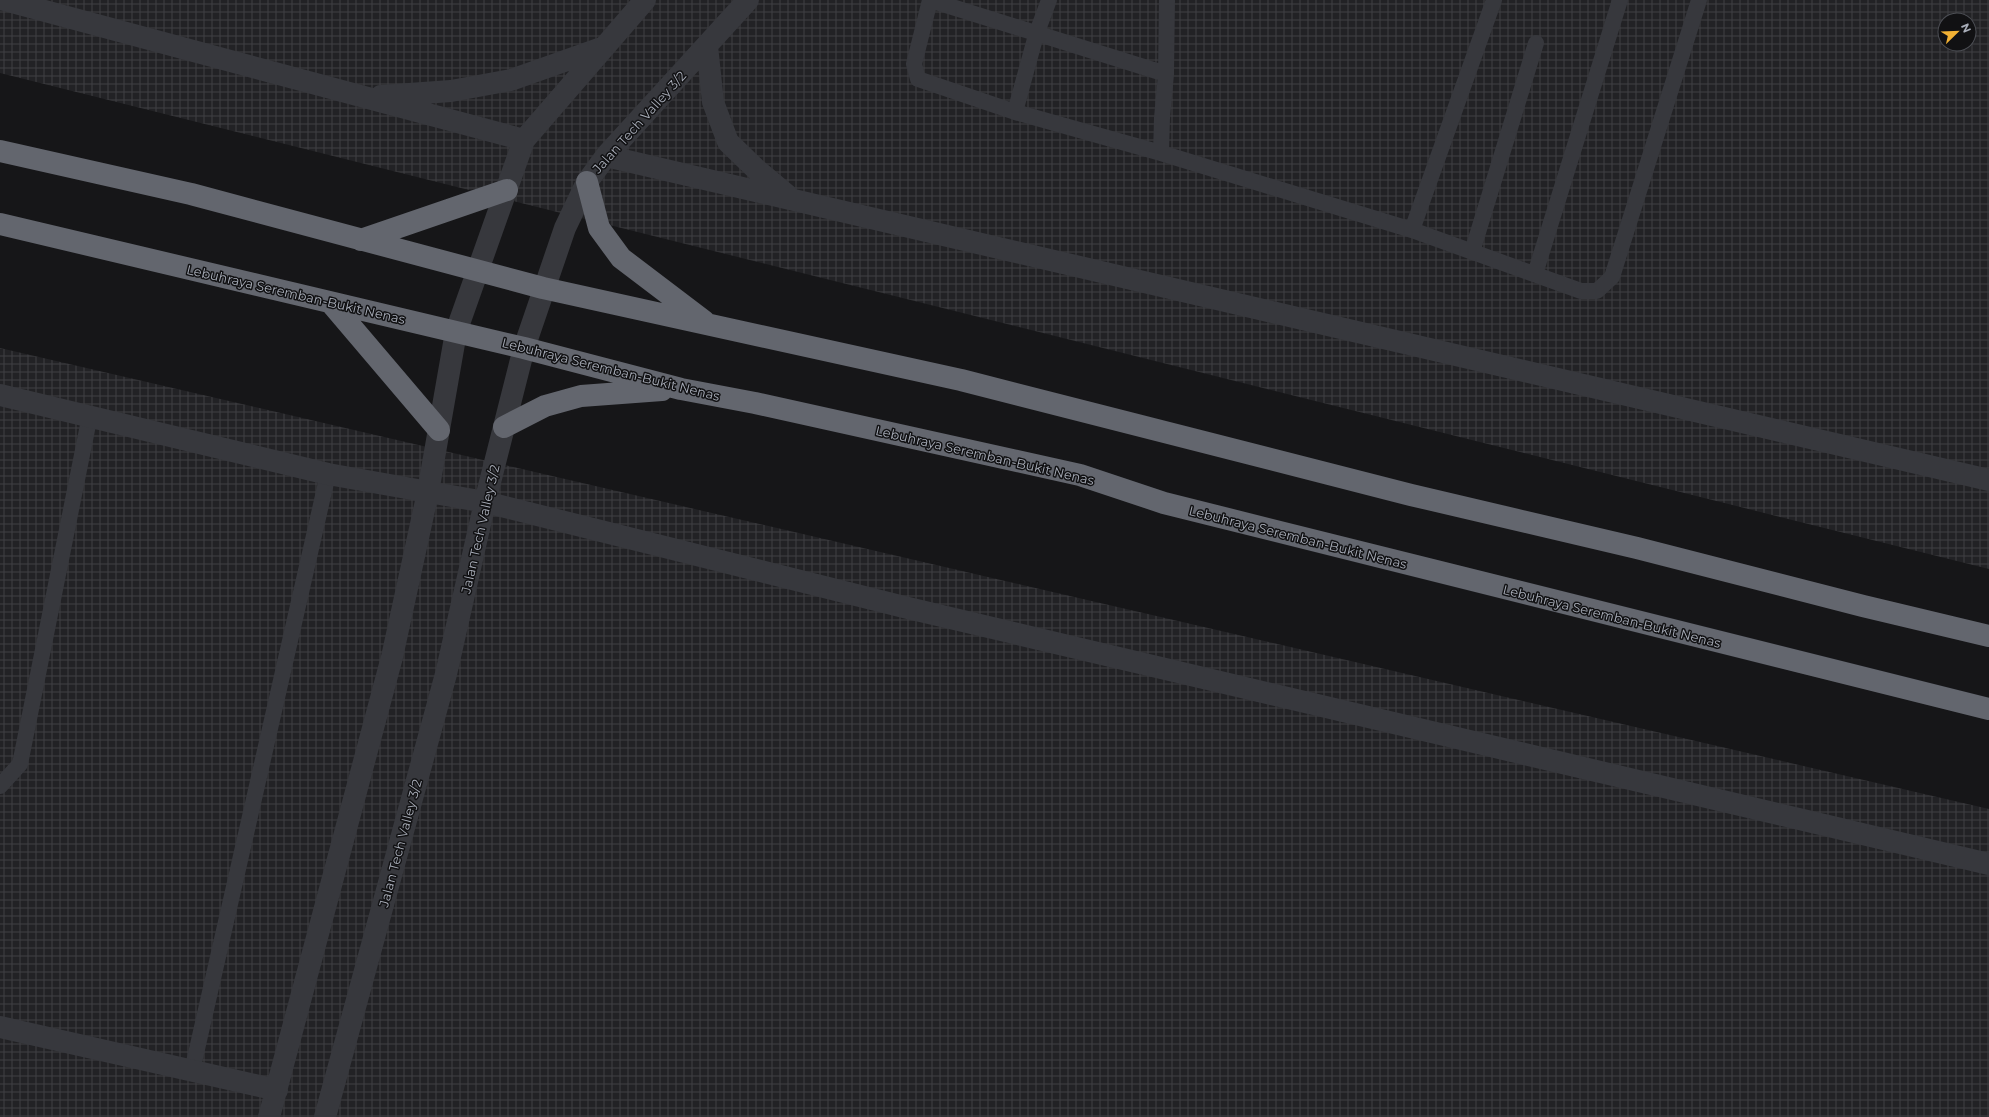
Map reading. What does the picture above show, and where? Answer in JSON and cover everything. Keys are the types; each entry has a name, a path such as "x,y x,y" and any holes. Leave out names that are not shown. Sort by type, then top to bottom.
{"highway":[{"path":"0,151 191,194 478,272 543,288 961,380 1411,495 1637,548 1863,606 1989,636"},
{"path":"587,182 599,228 621,258 709,325"},
{"path":"361,240 507,190"},
{"name":"Lebuhraya Seremban-Bukit Nenas","path":"0,224 524,348 681,389 755,403 1080,475 1164,503 1989,709"},
{"path":"331,303 439,430"},
{"path":"504,428 545,406 581,396 681,389"}],"street":[{"path":"4,0 524,140"},
{"path":"269,1117 392,657 428,492 456,332 524,140 645,0"},
{"name":"Jalan Tech Valley 3/2","path":"326,1117 446,674 485,502 524,348 543,288 565,228 587,182 606,156 748,0"},
{"path":"707,46 713,102 728,142 757,170 792,199"},
{"path":"366,97 451,91 511,80 605,47"},
{"path":"606,156 1989,480"},
{"path":"0,395 90,415 328,474 485,502 916,610 1989,864"},
{"path":"0,1027 277,1090"}],"lane":[{"path":"1166,74 930,0 914,64 918,79 1015,112 1161,153 1412,230 1581,290 1598,291 1612,277 1699,0"},
{"path":"1015,112 1036,34 1049,0"},
{"path":"1161,153 1162,118 1166,74 1167,0"},
{"path":"1412,230 1494,0"},
{"path":"1535,274 1620,0"},
{"path":"1472,252 1536,43"},
{"path":"0,786 20,764 90,415"},
{"path":"192,1071 328,474"}],"shaded area":[{"path":"0,0 1989,0 1989,569 0,73"},
{"path":"0,348 1989,809 1989,1117 0,1117"}]}
